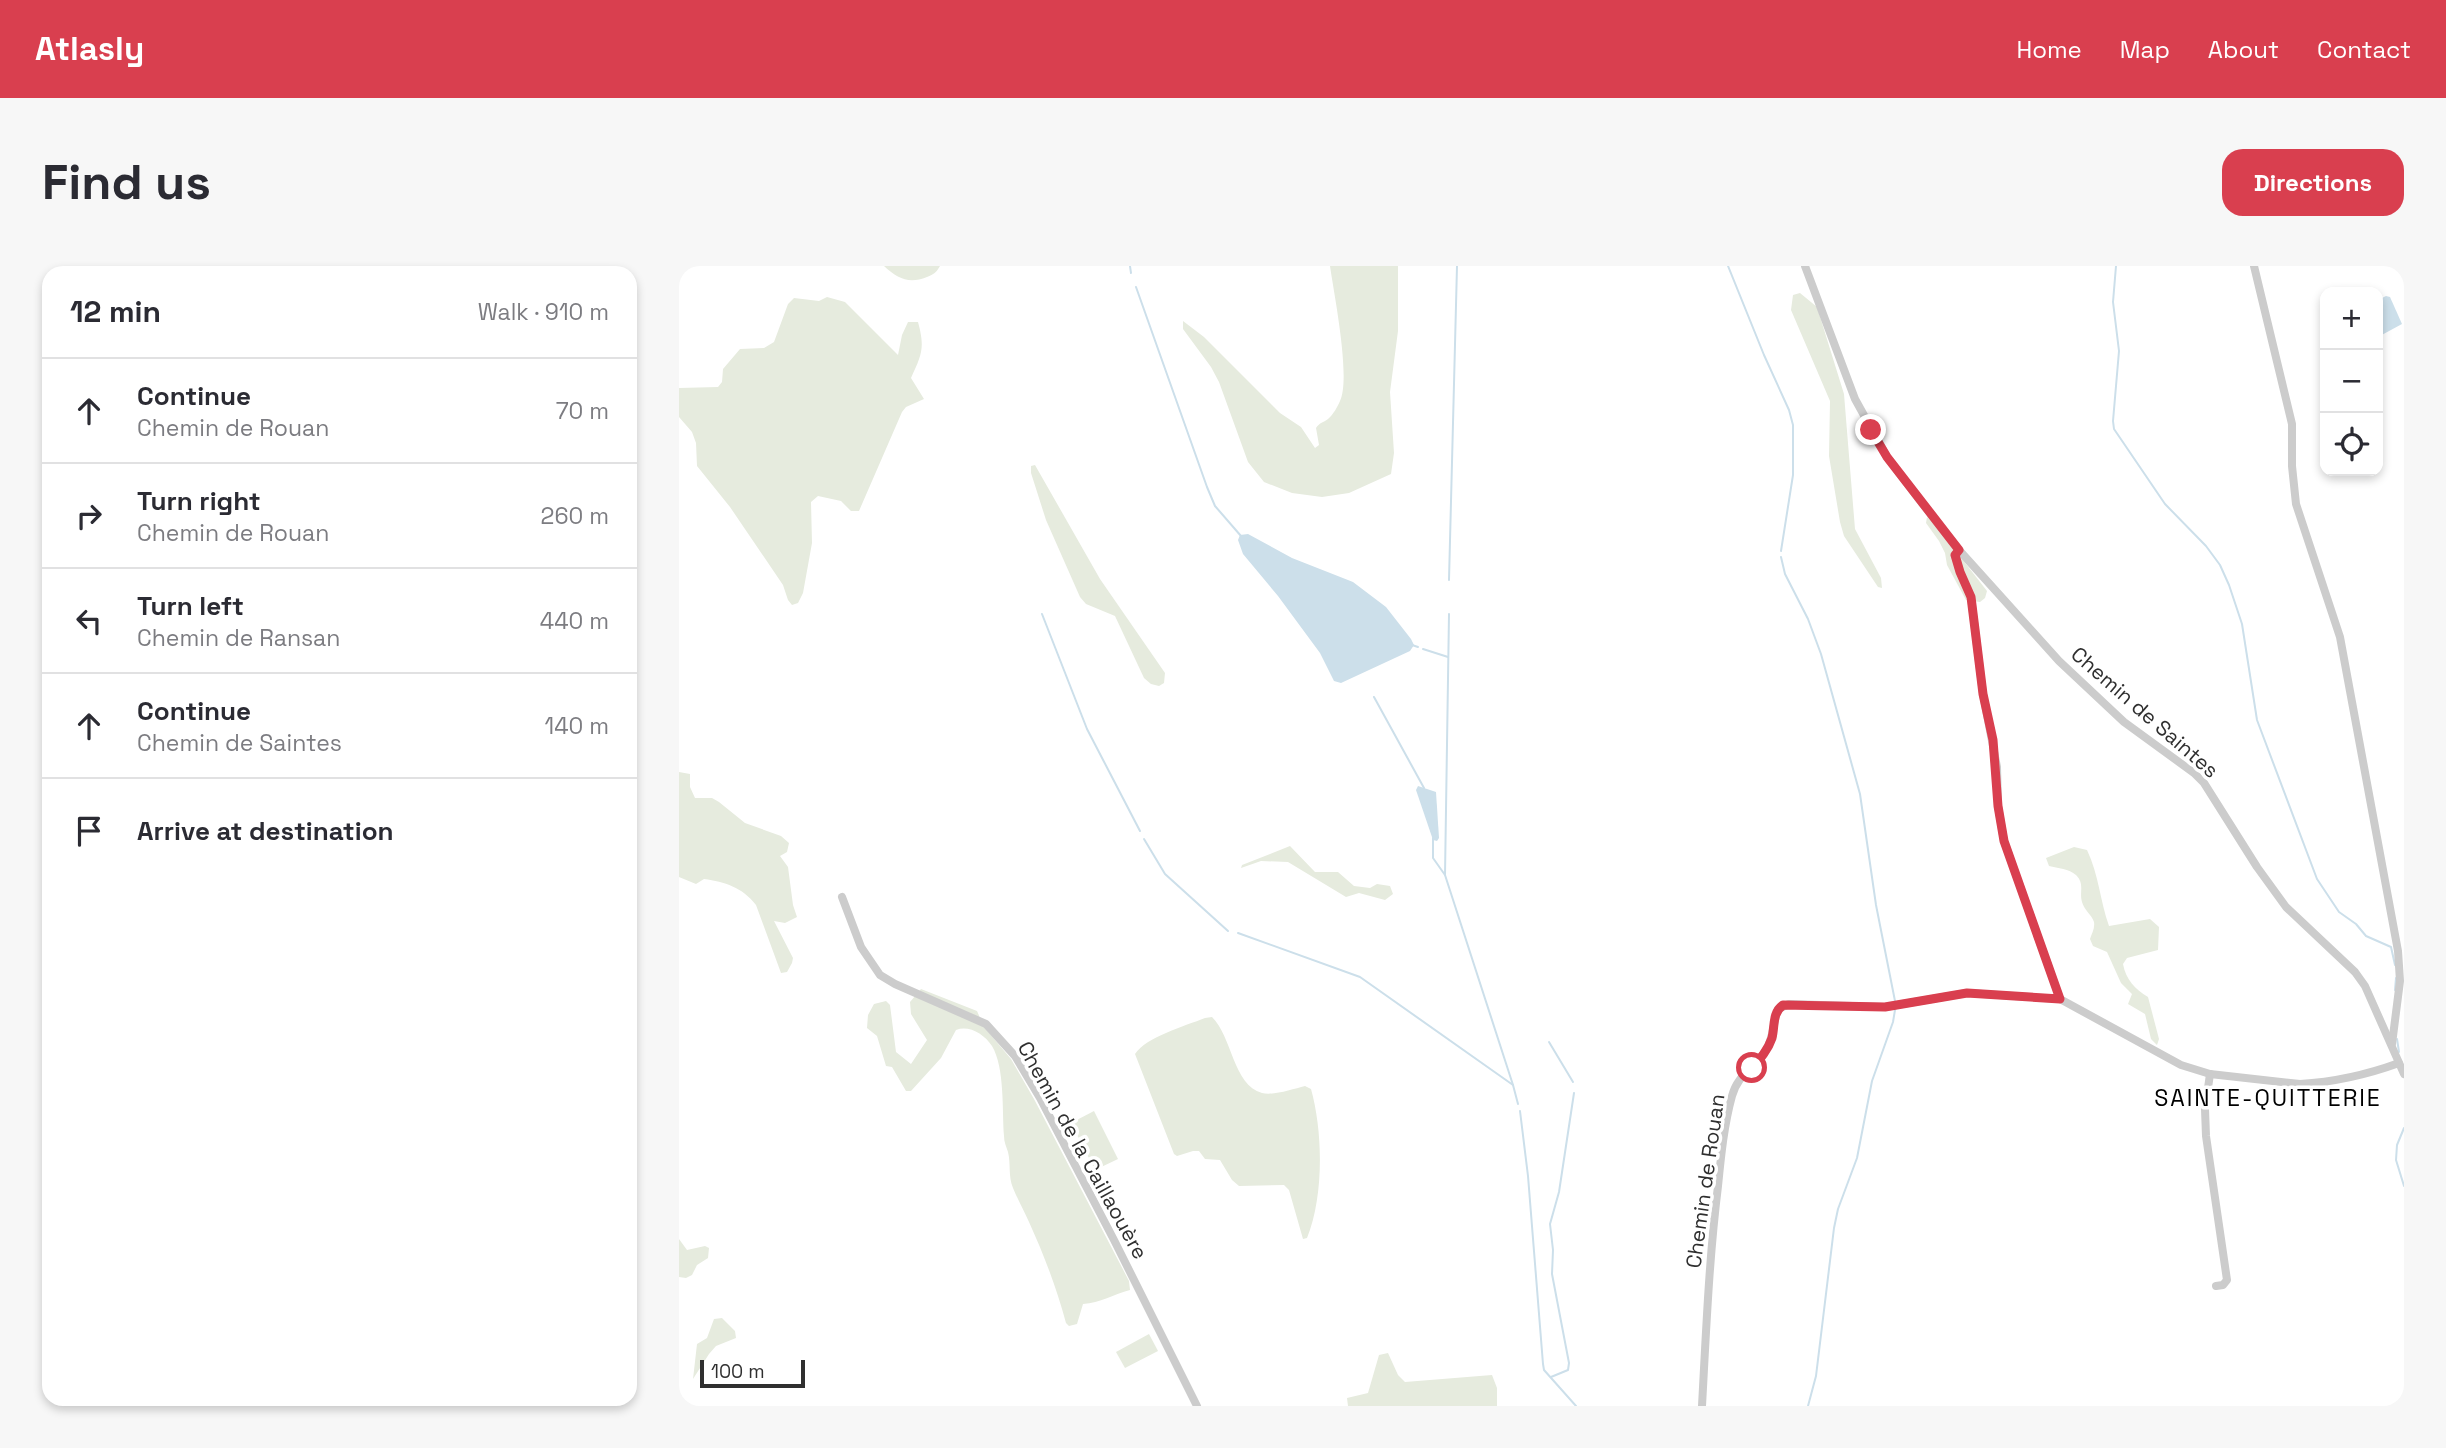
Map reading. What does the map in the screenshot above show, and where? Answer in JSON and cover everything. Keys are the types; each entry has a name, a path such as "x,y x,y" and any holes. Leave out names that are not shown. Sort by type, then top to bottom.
{"street":[{"name":"Chemin de Saintes","path":"1805,266 1846,376 1887,457 1959,550 2059,661 2124,722 2204,783 2257,867 2286,907 2355,972 2365,986 2404,1074"},
{"path":"2254,266 2292,424 2296,504 2340,637 2398,951 2400,981 2392,1047"},
{"path":"1959,550 1955,555 1971,597 1983,694 1993,740 1998,806 2004,841 2060,999 2171,1060 2210,1074 2312,1084 2350,1079 2399,1063"},
{"name":"Chemin de la Caillaouère","path":"842,897 861,947 880,975 986,1024 1014,1056 1065,1146 1197,1406"},
{"name":"Chemin de Rouan","path":"1702,1406 1713,1226 1732,1096 1738,1079 1760,1060 1766,1050 1778,1009 1789,1004 1885,1007 1967,993 2060,999"},
{"path":"2210,1074 2205,1108 2206,1136 2227,1280 2223,1285 2216,1286"}],"shaded area":[{"path":"884,266 940,266 931,275 909,280 899,277"},
{"path":"1330,266 1398,266 1398,331 1390,392 1394,453 1391,474 1349,493 1322,497 1292,493 1264,482 1248,462 1219,382 1183,329 1183,321 1204,337 1280,413 1301,427 1315,448 1319,445 1316,428 1333,413 1343,390 1341,335"},
{"path":"1800,293 1817,307 1844,394 1855,529 1881,578 1882,588 1878,587 1844,536 1840,522 1829,456 1830,401 1791,310 1793,295"},
{"path":"827,297 845,302 898,355 908,322 918,322 921,351 911,378 924,399 906,407 902,412 859,511 851,511 841,501 818,496 811,502 812,543 803,593 798,603 792,605 783,585 730,507 697,466 696,443 692,432 679,417 679,388 718,387 722,382 723,369 740,349 764,348 774,342 788,304 794,298 819,301"},
{"path":"1035,465 1100,579 1165,673 1164,683 1159,686 1144,678 1115,616 1086,604 1080,597 1046,520 1031,473 1031,466"},
{"path":"1927,517 1987,591 1980,602 1966,600 1947,565 1939,541 1926,523"},
{"path":"679,772 690,774 690,787 695,798 712,798 745,823 781,836 789,843 787,852 780,856 788,867 797,917 785,923 774,921 793,958 787,972 781,973 756,905 745,894 733,886 719,882 704,879 696,884 679,877"},
{"path":"1290,846 1315,872 1338,872 1354,886 1390,886 1393,894 1385,900 1359,893 1346,897 1288,862 1261,861 1241,868 1242,865"},
{"path":"2074,847 2087,850 2109,926 2150,919 2159,927 2158,950 2127,958 2123,964 2132,984 2148,997 2159,1039 2157,1045 2151,1039 2145,1014 2128,1004 2132,994 2121,983 2107,952 2093,946 2090,939 2094,922 2084,908 2079,878 2070,871 2049,866 2046,858"},
{"path":"921,989 977,1011 984,1027 1011,1059 1034,1099 1129,1281 1130,1290 1083,1304 1077,1324 1069,1326 1066,1323 1045,1259 1011,1184 1009,1156 1004,1138 1001,1078 992,1046 976,1032 956,1030 941,1058 911,1091 906,1091 892,1067 886,1066 877,1036 867,1028 868,1015 874,1004 886,1001 890,1005 896,1052 911,1064 927,1040 911,1014 910,1002"},
{"path":"1212,1017 1219,1025 1239,1070 1252,1088 1267,1094 1305,1086 1311,1089 1318,1125 1320,1164 1313,1221 1307,1238 1303,1239 1289,1190 1284,1185 1239,1186 1232,1180 1220,1160 1205,1159 1199,1151 1177,1156 1174,1154 1135,1054 1157,1037"},
{"path":"1094,1111 1118,1159 1095,1170 1071,1123"},
{"path":"679,1239 687,1250 705,1246 709,1248 708,1258 697,1265 692,1275 686,1278 679,1277"},
{"path":"722,1318 735,1331 736,1338 716,1346 693,1379 697,1344 707,1338 714,1319"},
{"path":"1149,1334 1158,1351 1125,1368 1116,1352"},
{"path":"1388,1353 1398,1375 1405,1382 1492,1375 1497,1388 1497,1406 1348,1406 1347,1398 1368,1393 1379,1355"}],"water":[{"path":"2390,297 2402,324 2383,334 2383,298"},
{"path":"1248,534 1292,558 1353,582 1386,607 1411,639 1414,645 1410,651 1341,683 1334,681 1320,653 1243,554 1238,540 1240,535"},
{"path":"1418,786 1436,792 1437,841 1433,840 1416,790"}],"waterway":[{"path":"1130,266 1131,273"},
{"path":"1449,580 1457,266"},
{"path":"1728,266 1793,425 1793,475 1781,551"},
{"path":"2116,266 2113,302 2119,351 2114,429 2165,504 2206,546 2220,565 2242,624 2257,720 2317,879 2339,912 2356,924 2366,936 2391,947 2395,965"},
{"path":"1136,287 1215,506 1241,536"},
{"path":"1781,557 1785,574 1808,619 1821,654 1860,794 1876,905 1895,1001"},
{"path":"1042,614 1087,729 1140,831"},
{"path":"1449,614 1445,875 1513,1085"},
{"path":"1412,645 1418,647"},
{"path":"1423,649 1448,657"},
{"path":"1374,697 1424,788"},
{"path":"1433,838 1433,858 1445,875"},
{"path":"1144,839 1165,874 1228,931"},
{"path":"1238,933 1360,977 1513,1085 1518,1104"},
{"path":"2395,990 2396,978"},
{"path":"1808,1406 1816,1376 1838,1209 1857,1158 1872,1081 1895,1010"},
{"path":"2397,1039 2399,1052"},
{"path":"1549,1042 1573,1082"},
{"path":"1551,1377 1568,1370 1569,1363 1552,1274 1550,1224 1559,1192 1574,1093"},
{"path":"1520,1111 1544,1370 1576,1406"},
{"path":"2404,1128 2397,1145 2396,1160 2404,1186"}],"district":[{"name":"SAINTE-QUITTERIE","path":"2268,1098"}],"route":[{"path":"1752,1068 1760,1060 1771,1040 1776,1014 1783,1005 1885,1007 1967,993 2060,999 2004,841 1998,806 1997,767 1986,714 1971,597 1955,555 1959,550 1887,457 1871,430"}]}
